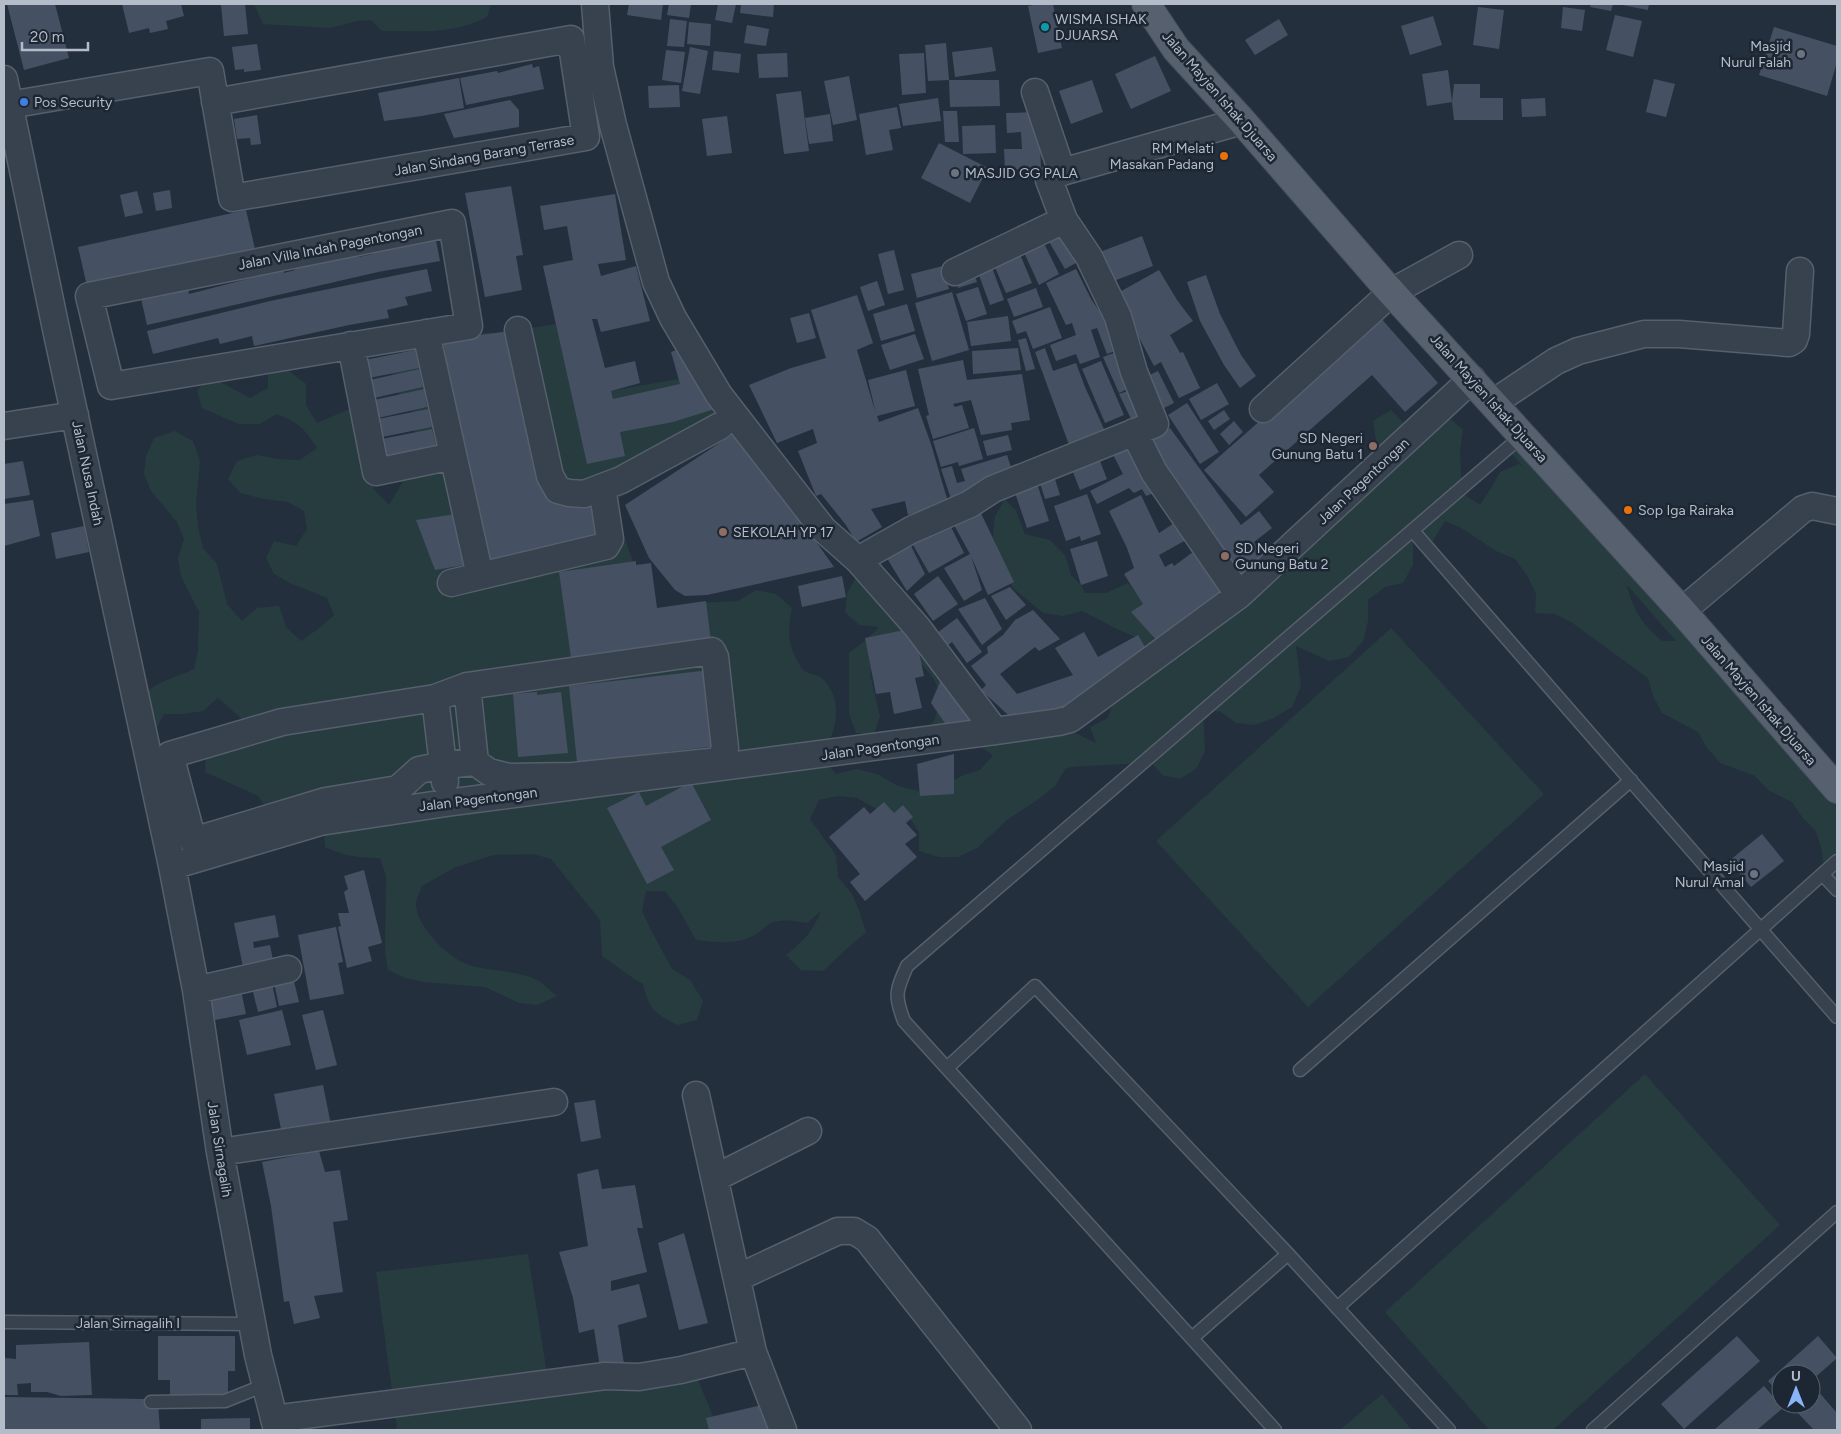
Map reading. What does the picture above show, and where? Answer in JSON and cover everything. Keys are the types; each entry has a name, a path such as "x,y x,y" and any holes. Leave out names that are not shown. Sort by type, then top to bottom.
{"main road":[{"name":"Jalan Mayjen Ishak Djuarsa","path":"1146,4 1176,49 1392,292 1682,611 1837,789"}],"street":[{"path":"595,4 600,67 656,282 665,304 719,395 824,529 858,560 916,627 995,731"},
{"name":"Jalan Sindang Barang Terrase","path":"9,105 210,71 215,102 232,198 586,137 571,39 215,102"},
{"name":"Jalan Nusa Indah","path":"4,79 172,866"},
{"path":"1035,92 1062,172"},
{"path":"858,560 911,530 970,504 993,489 1155,424 1134,372 1118,316 1089,257 1064,220 1049,180 1062,172 1242,121"},
{"path":"955,272 1064,220"},
{"name":"Jalan Villa Indah Pagentongan","path":"452,223 469,326 111,386 95,323 89,296 452,223"},
{"path":"1263,409 1392,292 1459,254"},
{"path":"1493,403 1556,361 1578,351 1644,334 1679,334 1789,344 1794,340 1796,334 1800,271"},
{"path":"56,329 95,323"},
{"path":"518,330 550,476 558,490 584,494 621,480 720,426"},
{"path":"426,333 480,576"},
{"path":"351,345 376,472 453,456"},
{"name":"Jalan Pagentongan","path":"172,866 320,822 446,803 995,731 1070,719 1239,595 1472,379"},
{"path":"4,426 75,415"},
{"path":"1134,432 1154,472 1239,595"},
{"path":"451,583 606,546 610,540 602,487"},
{"path":"1682,611 1803,509 1812,506 1837,511"},
{"path":"712,651 715,657 725,748 720,761 572,776 509,777 489,772 476,762 444,765 419,770 398,789 326,801 193,841 170,755 282,722 434,698 467,686 712,651"},
{"path":"467,686 476,762"},
{"path":"434,698 444,765 446,803"},
{"name":"Jalan Sirnagalih","path":"172,866 196,990 220,1152 252,1324 275,1425"},
{"path":"196,990 288,969"},
{"path":"696,1094 753,1352 783,1430"},
{"path":"220,1152 554,1102"},
{"path":"715,1178 808,1131"},
{"path":"737,1278 838,1231 854,1231 867,1239 1018,1430"},
{"path":"275,1425 605,1376 639,1377 681,1370 753,1352"}],"lane":[{"path":"1275,1430 904,1021 897,1003 897,989 906,966 1523,435"},
{"path":"1413,531 1837,1017"},
{"path":"1300,1070 1631,780"},
{"path":"1337,1308 1837,862"},
{"path":"1823,875 1837,890"},
{"path":"947,1068 1035,986 1288,1254 1449,1430"},
{"path":"1593,1430 1837,1212"},
{"path":"1192,1338 1288,1254"},
{"name":"Jalan Sirnagalih I","path":"4,1322 252,1324"},
{"path":"151,1402 225,1401 265,1385"}],"green space":[{"path":"254,4 491,4 487,17 461,27 436,31 382,31 371,20 357,21 331,28 263,24"},
{"path":"574,321 594,394 695,376 738,431 612,502 652,616 695,603 738,601 756,590 776,594 792,608 789,628 790,641 801,667 805,672 824,680 834,699 836,719 834,729 822,758 836,774 857,769 877,774 898,786 922,792 942,787 961,776 980,770 993,755 978,745 926,736 937,712 939,692 931,675 912,655 875,654 870,674 880,716 874,735 856,733 849,714 849,653 879,627 859,625 845,612 847,593 857,576 959,678 979,684 988,703 1003,718 1067,729 1096,743 1090,727 1108,718 1135,637 1082,611 1063,616 1043,613 1014,589 1004,572 993,536 995,516 1005,499 1016,511 1025,534 1050,540 1065,555 1071,575 1081,585 1085,593 1106,593 1128,583 1141,599 1173,628 1320,528 1339,521 1327,506 1331,488 1382,457 1376,440 1373,421 1391,410 1406,425 1446,415 1463,430 1460,451 1462,493 1480,505 1500,472 1519,464 1524,468 1511,453 1523,435 1837,792 1837,888 1824,866 1821,847 1815,830 1802,817 1792,802 1768,790 1755,776 1720,763 1707,748 1698,732 1662,713 1653,696 1648,678 1571,622 1555,614 1535,613 1536,594 1528,577 1515,559 1496,551 1463,529 1445,521 1431,544 1413,543 1413,565 1403,583 1385,587 1368,600 1368,621 1363,641 1349,657 1329,661 1296,646 1301,686 1292,707 1274,718 1255,725 1236,723 1221,712 1203,708 1205,751 1196,769 1180,779 1162,775 1150,761 1066,768 1055,786 1007,820 977,848 958,857 939,857 919,851 919,832 908,816 889,816 857,798 838,796 819,800 810,819 836,855 838,877 852,894 866,933 849,946 823,971 801,970 786,955 807,936 821,911 807,923 788,920 774,922 753,936 739,941 696,940 678,908 665,891 646,891 642,911 651,930 672,969 690,980 703,1001 697,1020 677,1025 663,1017 650,1005 643,984 602,956 600,920 551,859 533,854 494,855 456,867 422,886 416,907 423,925 437,943 463,963 531,977 557,996 537,1005 519,1003 485,987 423,982 405,978 388,970 385,952 386,876 380,858 352,856 325,847 324,828 270,813 258,796 205,772 206,753 245,722 218,698 203,711 164,714 154,733 141,749 128,735 130,716 140,698 156,685 194,669 198,651 199,612 181,576 178,558 184,539 177,522 151,491 144,474 146,456 154,438 174,431 193,441 200,461 196,504 198,527 203,548 217,564 227,604 242,621 257,608 279,606 286,627 301,641 334,615 327,598 290,583 274,574 266,558 274,541 296,546 307,529 304,511 288,502 240,493 228,479 237,461 257,455 278,459 300,460 317,448 300,427 277,414 260,424 239,424 202,408 197,390 211,377 250,398 268,388 268,369 289,371 306,384 306,405 317,423 354,407 371,468 374,489 389,505 408,473 415,435 415,415 402,399 393,383 392,364 405,349 426,344 447,344 487,332 495,334","holes":["1628,586 1676,641 1662,641 1644,623 1636,611"]},
{"path":"1391,628 1544,794 1308,1007 1156,841"},
{"path":"1645,1074 1780,1225 1553,1430 1489,1430 1385,1312"},
{"path":"528,1254 548,1380 690,1360 717,1426 714,1430 393,1430 397,1428 376,1272"},
{"path":"1382,1394 1412,1430 1340,1430"}],"building":[{"path":"7,4 55,4 69,58 24,70"},
{"path":"122,4 181,4 184,16 166,21 168,29 150,33 149,28 129,33"},
{"path":"245,4 248,34 224,36 221,5"},
{"path":"629,4 663,4 661,20 627,15"},
{"path":"669,4 691,4 689,18 667,15"},
{"path":"718,4 736,4 732,23 715,20"},
{"path":"741,4 774,4 773,17 740,13"},
{"name":"WISMA ISHAK DJUARSA","path":"1053,4 1062,48 1038,53 1028,6"},
{"path":"1591,4 1613,4 1611,11 1590,7"},
{"path":"1617,4 1649,4 1648,10"},
{"path":"1478,7 1504,10 1499,49 1473,45"},
{"path":"1563,7 1585,10 1582,31 1561,28"},
{"path":"1615,15 1642,21 1633,57 1606,50"},
{"path":"1433,16 1442,45 1410,55 1401,26"},
{"path":"670,19 687,21 684,47 667,46"},
{"path":"1279,19 1288,35 1255,55 1245,40"},
{"path":"689,22 711,24 710,46 687,44"},
{"path":"747,25 769,29 766,46 744,43"},
{"name":"Masjid Nurul Falah","path":"1774,27 1837,46 1837,62 1827,96 1759,75"},
{"path":"946,43 949,80 928,81 925,45"},
{"path":"257,44 261,70 244,72 244,69 235,70 232,47"},
{"path":"690,47 708,51 700,94 682,91"},
{"path":"992,47 996,71 955,77 952,52"},
{"path":"666,50 685,52 681,83 662,80"},
{"path":"714,51 741,54 739,73 712,70"},
{"path":"787,53 788,77 759,78 757,54"},
{"path":"924,53 926,93 902,95 899,54"},
{"path":"1155,56 1171,91 1131,109 1115,74"},
{"path":"532,64 533,68 539,66 544,89 466,105 460,78 497,71 498,73"},
{"path":"1448,70 1452,102 1427,106 1422,74"},
{"path":"849,76 857,120 833,125 824,81"},
{"path":"459,78 464,108 384,121 378,93"},
{"path":"1654,79 1675,84 1666,117 1646,112"},
{"path":"949,80 999,80 1000,106 950,107"},
{"path":"1092,80 1103,112 1071,124 1059,91"},
{"path":"1454,84 1480,84 1480,98 1503,98 1503,120 1454,120 1452,102"},
{"path":"679,85 680,107 649,108 648,86"},
{"path":"801,91 809,151 784,154 776,94"},
{"path":"938,98 941,121 903,126 899,104"},
{"path":"1545,98 1546,116 1522,117 1521,99"},
{"path":"510,100 519,110 519,127 454,138 444,114"},
{"path":"897,107 901,128 889,130 893,150 866,155 859,114"},
{"path":"943,111 957,111 959,142 945,142"},
{"path":"1039,112 1041,169 1005,170 1004,149 1022,149 1021,132 1007,133 1006,113"},
{"path":"830,114 833,141 809,144 805,118"},
{"path":"257,115 261,144 251,145 250,138 237,139 234,119"},
{"path":"727,116 732,153 707,156 702,119"},
{"path":"995,125 996,153 963,154 962,126"},
{"name":"MASJID GG PALA","path":"939,143 988,168 970,203 921,178"},
{"path":"511,186 523,255 516,256 522,290 485,297 465,193"},
{"path":"170,190 172,208 156,211 153,193"},
{"path":"137,191 143,213 125,217 120,195"},
{"path":"615,194 626,260 598,264 601,276 636,266 650,321 601,332 597,319 592,319 605,368 635,361 640,383 611,391 613,399 680,384 671,352 687,346 718,408 673,422 620,432 625,456 587,464 543,266 573,260 567,226 544,230 540,206"},
{"path":"246,210 255,249 87,286 78,247"},
{"path":"1066,230 1083,259 1065,269 1048,240"},
{"path":"435,235 440,261 378,272 147,325 140,294 187,284 189,294 259,276 257,268 281,261 284,273 295,270 292,260 356,245 359,257 373,254 372,246"},
{"path":"1142,236 1153,266 1111,282 1100,252"},
{"path":"1041,237 1059,274 1039,285 1021,246"},
{"path":"1017,247 1032,283 1006,293 991,258"},
{"path":"894,250 904,290 888,294 878,254"},
{"path":"990,262 1004,300 990,305 976,267"},
{"path":"943,266 949,289 917,298 911,274"},
{"path":"427,269 432,291 405,297 408,305 387,310 389,318 254,346 252,336 220,344 218,338 153,354 147,331 270,301"},
{"path":"1076,269 1091,299 1100,312 1109,310 1123,348 1107,354 1097,328 1091,330 1100,357 1080,364 1076,354 1056,361 1050,345 1076,335 1072,323 1066,325 1046,283"},
{"path":"1159,270 1177,300 1193,321 1170,335 1180,353 1183,352 1200,388 1179,398 1161,362 1154,366 1116,294"},
{"path":"973,271 977,282 958,288 955,277"},
{"path":"1206,275 1220,314 1241,355 1256,376 1240,388 1224,365 1200,321 1187,282"},
{"path":"877,281 885,305 868,311 860,287"},
{"path":"978,287 987,314 966,321 956,294"},
{"path":"1036,288 1043,307 1014,317 1007,299"},
{"path":"952,292 969,350 932,361 915,303"},
{"path":"857,295 873,343 857,350 876,414 868,380 906,370 915,406 877,416 879,422 918,408 948,502 908,515 905,501 871,509 882,527 856,542 846,525 821,494 816,496 798,451 817,443 813,429 777,443 749,385 791,368 826,358 811,310"},
{"path":"907,304 915,331 881,341 873,314"},
{"path":"1050,307 1062,338 1033,349 1026,331 1017,334 1012,321"},
{"path":"809,313 816,338 797,343 790,318"},
{"path":"1008,316 1011,341 971,346 967,322"},
{"path":"1379,316 1438,383 1405,412 1372,375 1259,475 1274,492 1246,517 1204,470"},
{"path":"518,330 548,486 599,493 604,541 485,561 443,340"},
{"path":"915,334 924,359 890,370 881,345"},
{"path":"1026,338 1035,369 1026,371 1018,340"},
{"path":"1018,348 1021,370 973,374 972,351"},
{"path":"1045,348 1053,371 1076,363 1108,438 1072,453 1035,352"},
{"path":"415,350 419,368 369,378 365,360"},
{"path":"1119,351 1134,386 1119,393 1103,357"},
{"path":"963,360 967,380 1022,374 1030,420 1011,423 1012,430 981,435 971,400 953,404 955,407 962,405 969,428 933,439 926,416 929,415 918,369"},
{"path":"1101,361 1124,415 1105,423 1082,369"},
{"path":"419,369 423,387 374,398 370,380"},
{"path":"1158,371 1174,403 1156,412 1139,380"},
{"path":"1217,383 1229,404 1201,420 1189,399"},
{"path":"1137,388 1144,410 1135,427 1119,394"},
{"path":"424,389 427,407 378,418 374,400"},
{"path":"1187,403 1219,452 1200,464 1168,415"},
{"path":"428,409 432,427 382,437 378,419"},
{"path":"1224,410 1230,419 1214,430 1208,421"},
{"path":"1234,421 1243,432 1229,445 1220,434"},
{"path":"974,428 983,459 959,466 958,462 941,467 933,441"},
{"path":"1170,428 1241,525 1259,511 1272,528 1254,542 1264,558 1237,577 1144,447"},
{"path":"432,429 436,446 386,457 382,439"},
{"name":"SEKOLAH YP 17","path":"738,431 834,567 707,595 685,596 675,590 649,558 625,505"},
{"path":"1008,435 1012,450 987,456 983,441"},
{"path":"1132,435 1154,493 1146,496 1142,489 1134,493 1129,488 1097,504 1090,491 1123,474 1108,445"},
{"path":"1096,451 1107,479 1080,490 1069,462"},
{"path":"1007,455 1014,476 952,502 941,469 952,466 957,483 965,481 961,469"},
{"path":"23,461 30,495 4,499 4,464"},
{"path":"1054,476 1060,495 1045,499 1039,480"},
{"path":"1036,480 1049,521 1027,528 1013,487"},
{"path":"1087,494 1101,534 1081,541 1080,536 1066,541 1054,506"},
{"path":"1141,495 1159,533 1176,522 1186,540 1159,555 1165,567 1172,563 1174,566 1193,552 1228,599 1159,643 1131,612 1143,604 1124,574 1134,568 1127,548 1109,511"},
{"path":"33,500 40,536 4,546 4,504"},
{"path":"976,503 1014,582 988,595 971,556 982,590 964,601 944,568 970,554 949,516"},
{"path":"456,514 470,564 435,570 416,520"},
{"path":"946,517 964,553 929,573 908,536"},
{"path":"84,526 89,552 56,559 51,533"},
{"path":"906,536 925,574 907,591 882,550"},
{"path":"1097,541 1108,576 1081,585 1070,549"},
{"path":"636,561 636,565 651,563 657,608 706,601 711,642 571,658 559,572"},
{"path":"842,576 846,597 802,607 798,586"},
{"path":"938,576 958,604 933,621 914,594"},
{"path":"1010,587 1026,605 1006,620 991,596"},
{"path":"985,598 1002,629 982,645 958,609"},
{"path":"1033,610 1060,639 1039,651 1035,647 1000,674 1017,694 1073,675 1055,648 1084,632 1098,657 1138,635 1148,652 1089,700 1018,724 981,690 986,685 971,666 988,653 987,647 1003,635 1015,620"},
{"path":"957,618 982,652 967,663 952,642 943,649 933,636"},
{"path":"914,628 924,676 915,678 922,708 894,714 890,692 876,694 865,638"},
{"path":"710,670 718,746 577,762 569,686"},
{"path":"943,675 981,726 949,729 931,703"},
{"path":"537,692 537,695 561,692 568,753 518,757 513,694"},
{"path":"954,754 954,794 920,796 917,764"},
{"path":"691,782 711,820 661,847 674,870 647,884 607,808 639,792 646,806"},
{"path":"884,802 894,813 903,805 913,817 906,823 917,835 905,844 917,857 865,901 850,882 860,874 829,837 864,807 870,814"},
{"name":"Masjid Nurul Amal","path":"1762,834 1784,861 1751,887 1729,861"},
{"path":"364,870 382,943 368,947 372,961 347,968 338,927 341,926 338,913 349,913 344,892 348,889 344,876"},
{"path":"275,915 279,937 253,942 254,948 270,945 274,965 244,972 234,923"},
{"path":"336,927 343,962 338,963 344,994 310,1000 298,935"},
{"path":"292,973 299,1002 279,1006 273,978"},
{"path":"271,979 277,1007 258,1012 251,984"},
{"path":"240,986 246,1014 215,1020 209,992"},
{"path":"282,1010 291,1045 247,1055 239,1020"},
{"path":"323,1010 337,1065 316,1070 302,1015"},
{"path":"323,1085 332,1130 283,1139 274,1094"},
{"path":"595,1100 601,1138 581,1142 574,1103"},
{"path":"319,1151 325,1172 340,1170 348,1220 333,1222 343,1292 314,1296 320,1318 294,1324 289,1301 284,1302 271,1206 262,1162"},
{"path":"598,1169 602,1189 635,1185 643,1228 637,1228 647,1272 611,1281 611,1291 639,1284 647,1317 618,1325 625,1370 601,1374 594,1329 579,1333 573,1298 559,1252 588,1246 577,1174"},
{"path":"684,1233 708,1323 679,1330 658,1243"},
{"path":"158,1336 235,1336 235,1371 228,1371 228,1396 170,1396 170,1380 158,1380"},
{"path":"1737,1336 1760,1361 1684,1429 1661,1404"},
{"path":"1818,1336 1837,1358 1821,1372 1821,1364 1787,1364"},
{"path":"89,1342 92,1395 61,1396 47,1392 31,1392 31,1383 17,1384 18,1395 4,1395 4,1358 16,1359 16,1345"},
{"path":"1764,1386 1771,1394 1771,1414 1776,1414 1757,1430 1714,1430"},
{"path":"1821,1395 1837,1413 1837,1430 1814,1430 1799,1414 1821,1414"},
{"path":"4,1397 146,1399 158,1403 160,1430 4,1430"},
{"path":"770,1403 772,1430 709,1430 706,1418"},
{"path":"250,1418 250,1430 201,1430 201,1419"}],"place":[{"name":"WISMA ISHAK DJUARSA","path":"1045,27"},
{"name":"Masjid Nurul Falah","path":"1801,54"},
{"name":"Pos Security","path":"24,102"},
{"name":"RM Melati Masakan Padang","path":"1224,156"},
{"name":"MASJID GG PALA","path":"955,173"},
{"name":"SD Negeri Gunung Batu 1","path":"1373,446"},
{"name":"Sop Iga Rairaka","path":"1628,510"},
{"name":"SEKOLAH YP 17","path":"723,532"},
{"name":"SD Negeri Gunung Batu 2","path":"1225,556"},
{"name":"Masjid Nurul Amal","path":"1754,874"}]}
